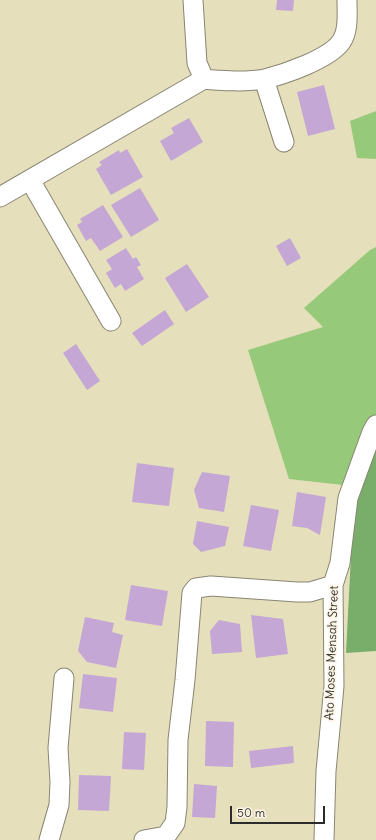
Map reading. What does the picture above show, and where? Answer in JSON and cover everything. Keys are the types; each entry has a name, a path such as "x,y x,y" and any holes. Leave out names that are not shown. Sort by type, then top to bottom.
{"street":[{"path":"193,0 197,63 204,79"},
{"path":"0,197 204,79 220,82 264,79 301,67 331,53 342,41 347,25 347,0"},
{"path":"264,79 284,142"},
{"path":"30,180 111,321"},
{"name":"Ato Moses Mensah Street","path":"324,840 326,772 334,686 333,585 340,563 348,498 372,432 376,425"},
{"path":"148,840 166,836 175,823 177,807 178,740 185,680 192,592 196,588 211,586 310,592 333,585"},
{"path":"48,840 59,805 60,782 58,748 64,678"}],"green space":[{"path":"376,111 376,159 357,158 350,121"},
{"path":"376,247 376,418 343,485 289,479 248,350 323,327 304,308 370,250"},
{"path":"376,446 376,651 346,653 354,496"}],"building":[{"path":"277,0 294,0 293,11 276,10"},
{"path":"324,85 335,129 308,136 297,92"},
{"path":"189,118 203,142 171,161 160,141 174,133 171,128"},
{"path":"127,149 143,177 111,195 96,169 102,165 99,162 119,150 120,153"},
{"path":"140,188 159,220 131,237 111,205"},
{"path":"103,205 123,237 100,251 91,238 86,241 77,225 82,222 80,219"},
{"path":"290,238 301,258 287,266 276,246"},
{"path":"126,248 133,259 136,257 141,265 137,267 144,279 125,291 121,284 115,288 106,273 112,269 106,260"},
{"path":"187,264 209,297 186,312 165,278"},
{"path":"165,310 174,324 142,346 132,333"},
{"path":"76,344 100,381 87,390 63,353"},
{"path":"137,463 174,468 169,506 132,502"},
{"path":"202,472 230,476 224,512 199,508 194,490"},
{"path":"297,492 326,497 320,535 307,528 292,526"},
{"path":"251,505 279,510 271,551 243,546"},
{"path":"197,521 229,527 225,546 201,552 193,544"},
{"path":"131,585 168,591 162,626 125,620"},
{"path":"251,615 283,619 288,654 256,658"},
{"path":"85,617 114,623 112,632 123,635 116,668 87,662 78,651"},
{"path":"219,620 240,624 242,652 212,654 210,631"},
{"path":"83,674 117,678 113,712 79,708"},
{"path":"206,721 234,722 233,767 205,766"},
{"path":"124,732 146,733 144,770 122,769"},
{"path":"293,746 294,763 251,768 249,751"},
{"path":"79,775 111,776 109,811 78,810"},
{"path":"194,784 217,786 215,818 192,817"}]}
